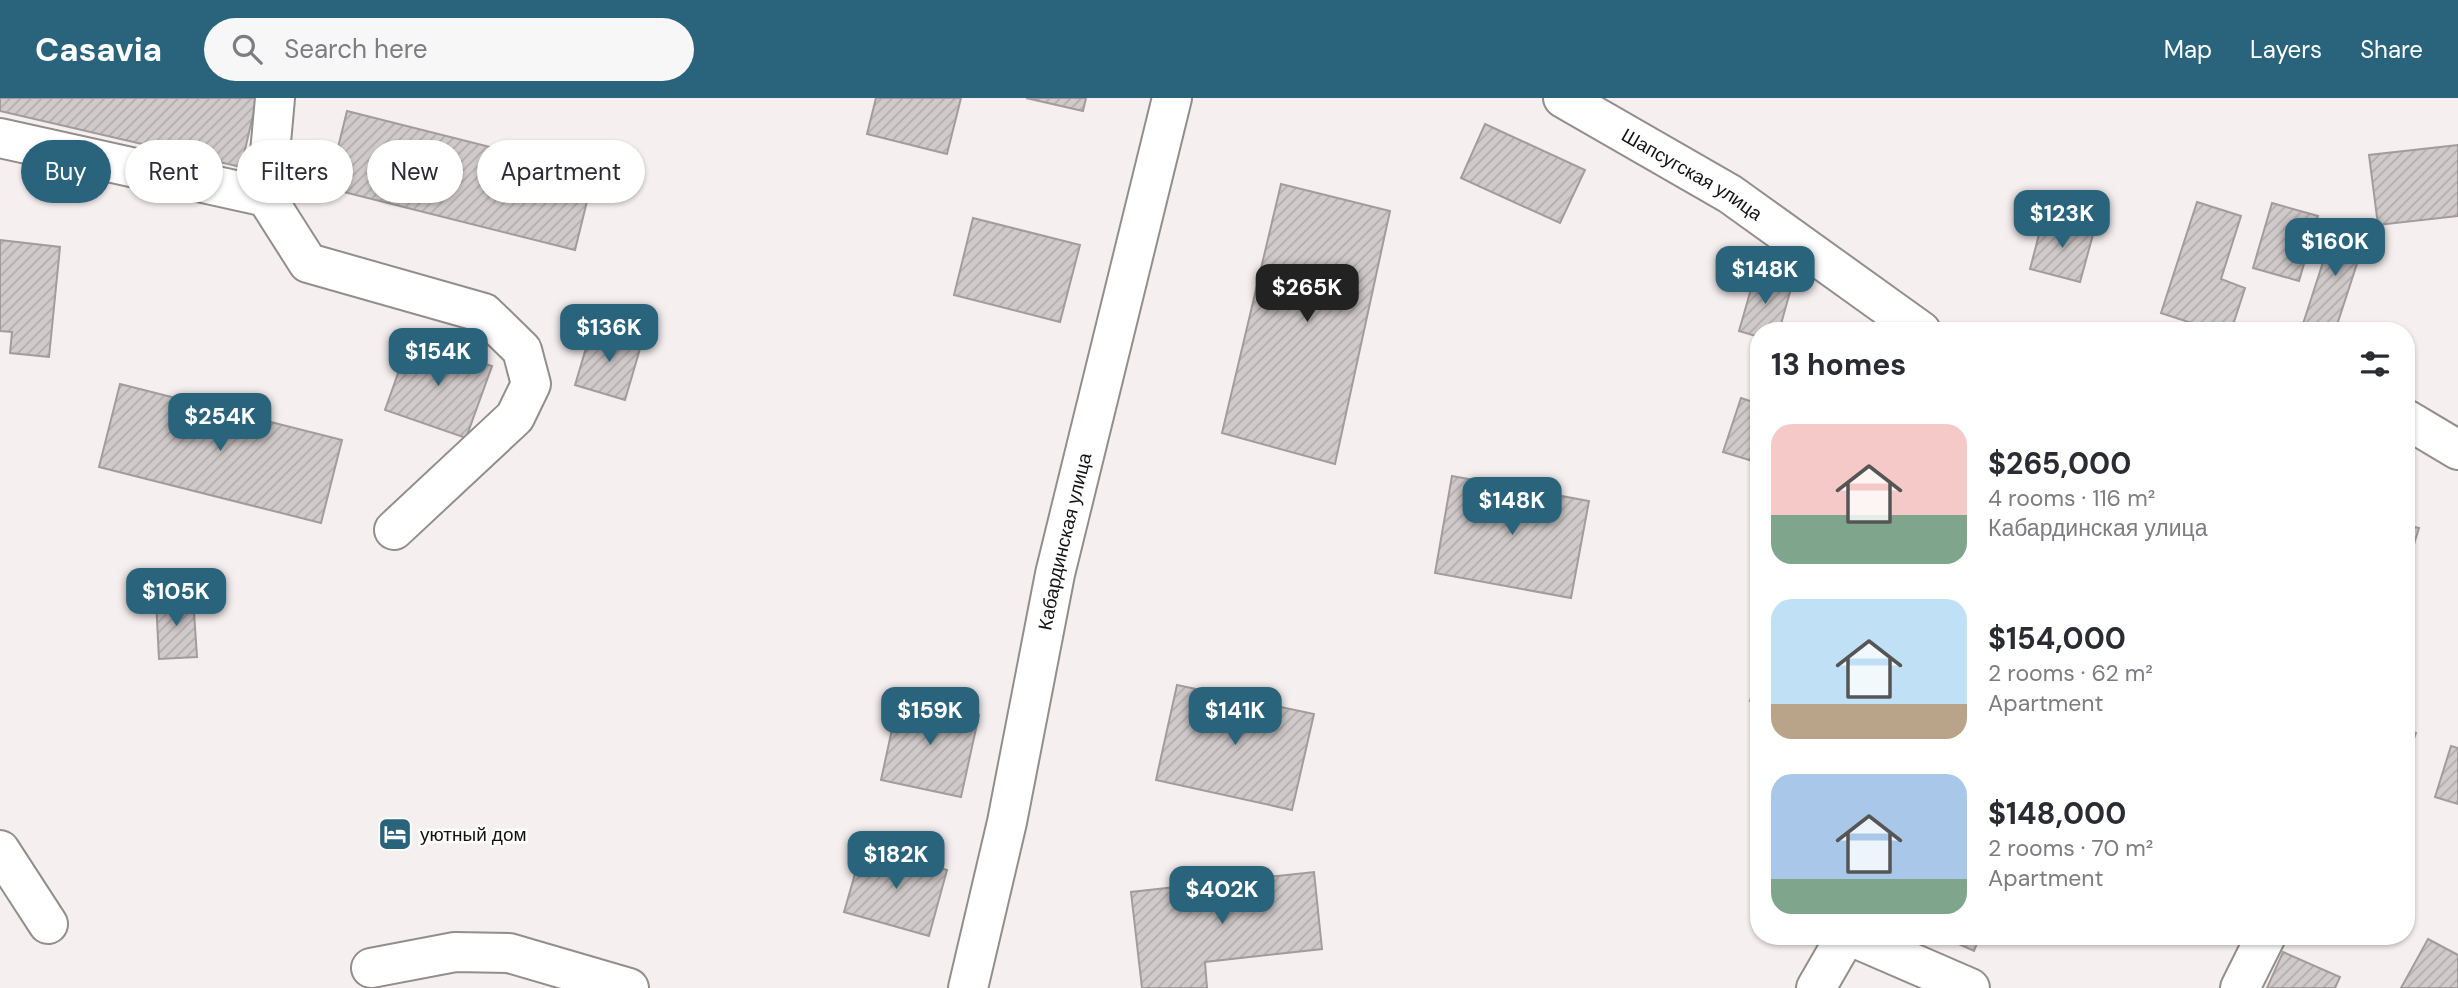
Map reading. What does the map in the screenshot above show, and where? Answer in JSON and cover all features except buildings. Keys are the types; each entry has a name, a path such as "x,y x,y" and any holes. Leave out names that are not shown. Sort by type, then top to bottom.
{"street":[{"path":"271,140 275,98"},
{"name":"Кабардинская улица","path":"968,988 1007,822 1055,574 1171,98"},
{"name":"Шапсугская улица","path":"1563,98 1730,194 1908,322"},
{"path":"0,138 237,191"},
{"path":"270,203 308,263 484,313 522,350 531,384 515,417 394,530"},
{"path":"2415,424 2458,450"},
{"path":"0,850 48,924"},
{"path":"1816,988 1842,945"},
{"path":"1869,945 1970,988"},
{"path":"2240,988 2262,945"},
{"path":"371,968 455,952 509,953 629,988"}],"place":[{"name":"уютный дом","path":"395,834"}]}
